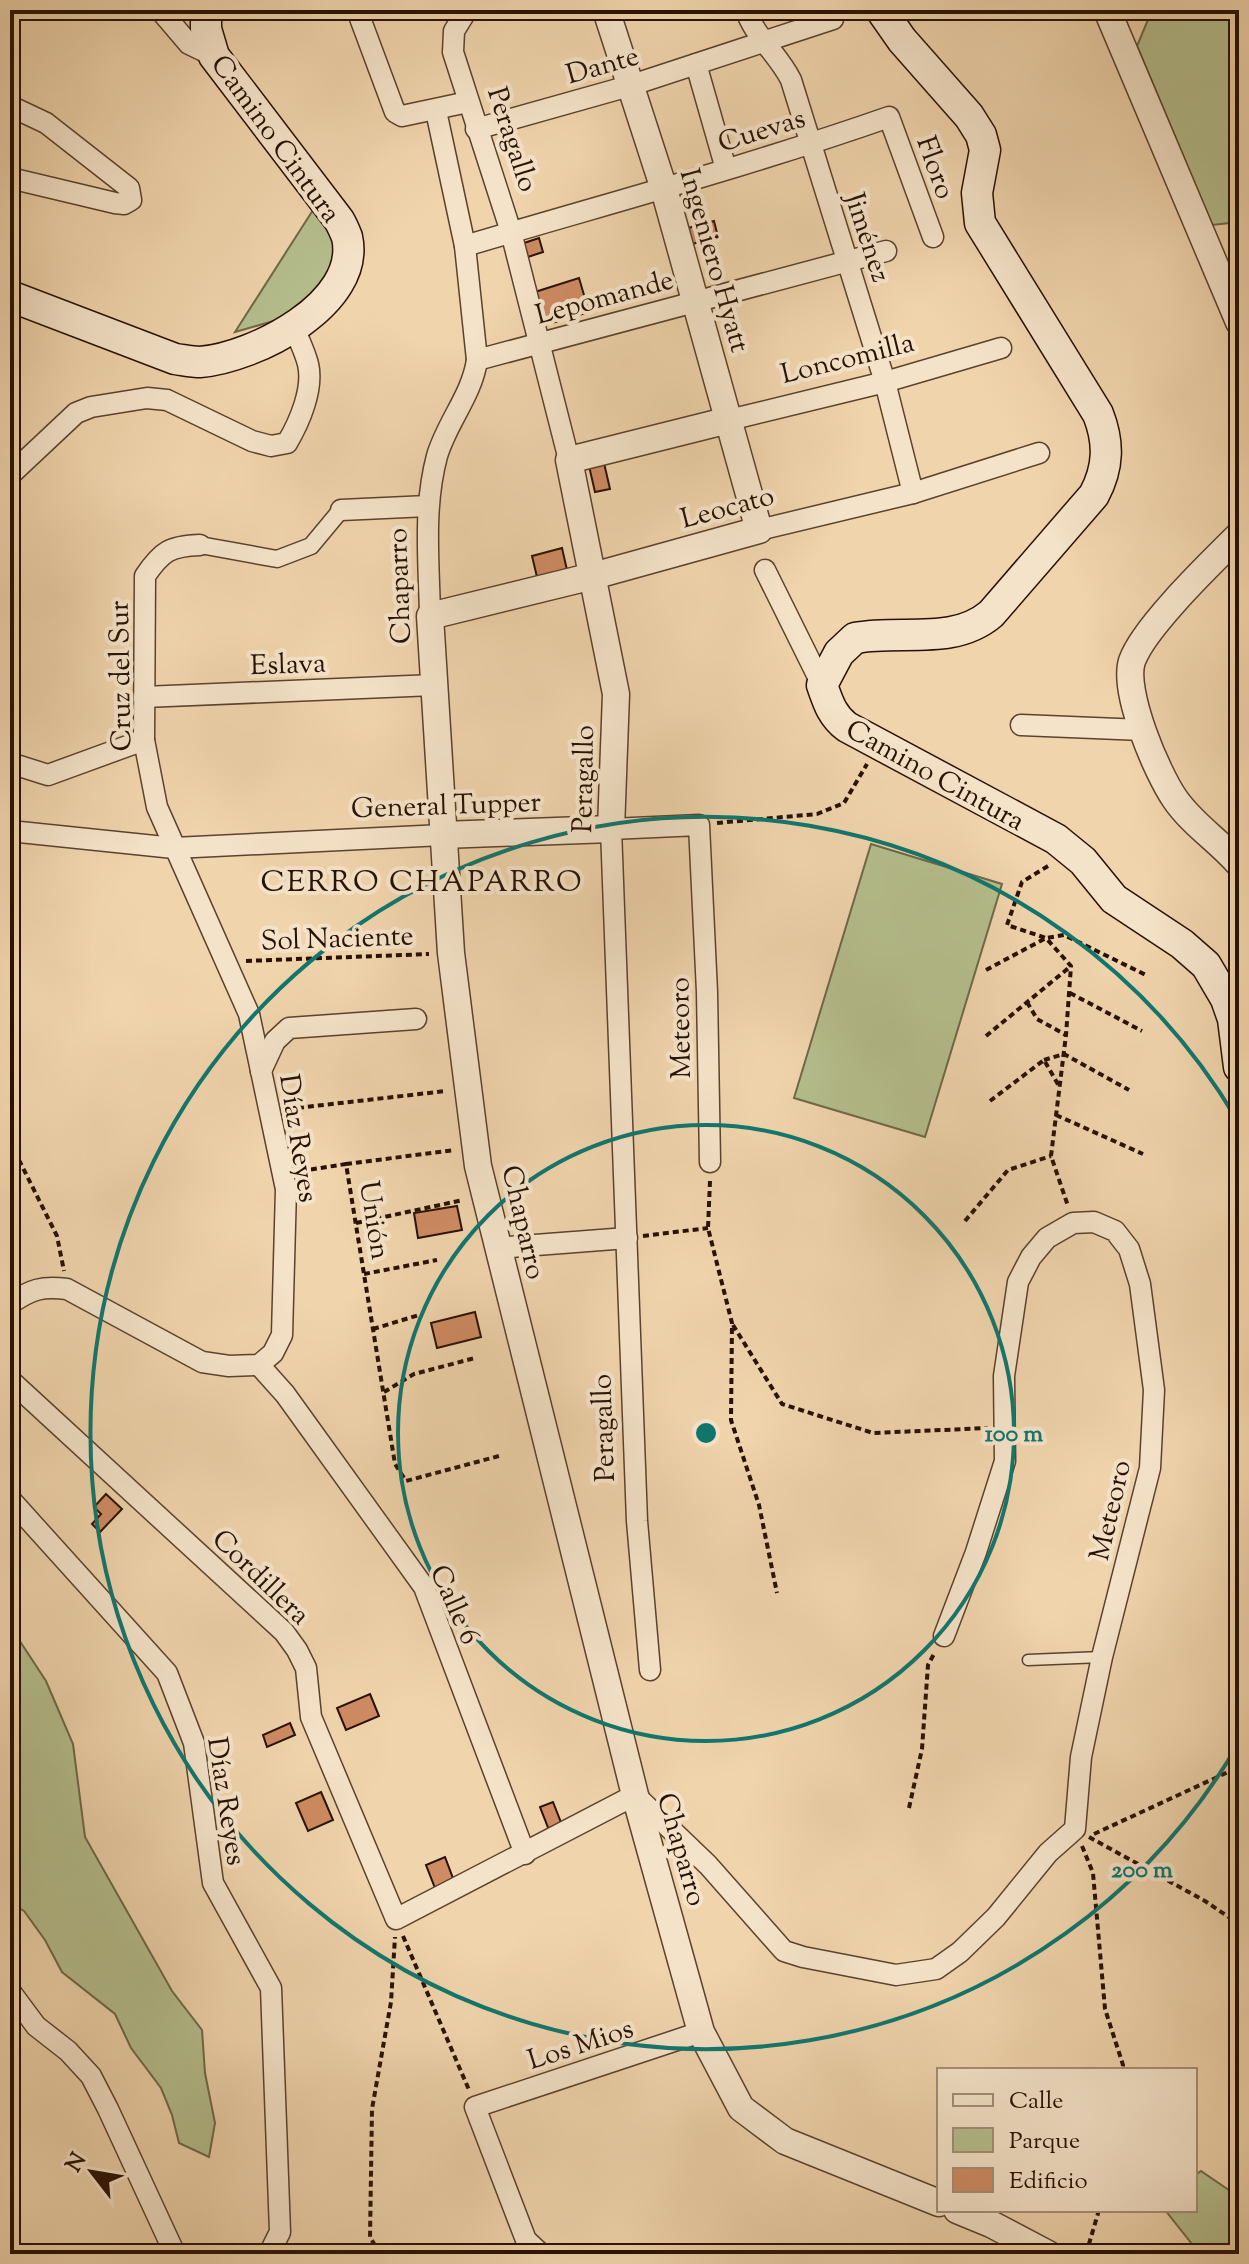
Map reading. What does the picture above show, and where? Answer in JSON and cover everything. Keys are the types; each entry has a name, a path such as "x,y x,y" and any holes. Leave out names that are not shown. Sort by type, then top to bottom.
{"main road":[{"name":"Camino Cintura","path":"10,296 175,359 196,362 258,346 294,328 328,296 341,278 347,238 339,220 214,56 206,29 206,10"},
{"path":"822,685 839,653 855,638 868,635 927,636 963,630 985,619 1094,495 1101,482 1107,450 1105,432 1098,414 980,223 977,193 985,150 981,135 969,116 932,78 881,10"},
{"name":"Camino Cintura","path":"822,685 837,720 1056,839 1083,861 1114,899 1182,944 1206,965 1226,999 1233,1019 1239,1067"}],"street":[{"path":"160,10 189,44 214,56"},
{"path":"357,10 395,112 402,116 468,102"},
{"name":"Peragallo","path":"467,10 451,41 476,129 511,232 569,460 616,694 611,829 637,1521 650,1670"},
{"name":"Ingeniero Hyatt","path":"606,10 664,189 759,530"},
{"name":"Jiménez","path":"746,10 756,30 782,62 791,80 885,382 913,493"},
{"path":"1118,15 1239,322"},
{"name":"Dante","path":"476,129 629,86 833,19"},
{"path":"696,64 726,169"},
{"path":"10,106 46,123 129,188 131,200 124,204 115,203 10,178"},
{"name":"Chaparro","path":"436,111 465,246 477,360 468,393 450,421 438,454 428,506 430,616 451,953 476,1147 497,1248 635,1795 701,2032 741,2108 785,2141 937,2202"},
{"name":"Cuevas","path":"465,246 664,189 889,117"},
{"name":"Floro","path":"889,117 933,237"},
{"name":"Lepomande","path":"477,360 886,251"},
{"path":"10,475 76,413 91,407 147,398 167,400 252,441 271,446 287,443 298,425 309,366 294,328"},
{"name":"Loncomilla","path":"569,460 885,382 1001,348"},
{"name":"Leocato","path":"430,616 913,493 1039,453"},
{"name":"Cruz del Sur","path":"174,848 157,807 144,740 145,576 158,556 178,546 200,545 277,559 311,546 341,510 428,506"},
{"path":"1239,535 1165,614 1140,645 1132,662 1132,695 1143,730 1175,799 1239,864"},
{"path":"765,570 822,685"},
{"name":"Eslava","path":"144,697 434,685"},
{"path":"1021,725 1143,730"},
{"path":"10,763 48,775 144,740"},
{"name":"General Tupper","path":"10,831 174,848 699,825"},
{"name":"Meteoro","path":"699,825 707,992 710,1162"},
{"name":"Díaz Reyes","path":"174,848 249,1014 286,1189 282,1335 273,1353 259,1365"},
{"path":"261,1071 275,1041 289,1028 416,1019"},
{"name":"Meteoro","path":"1073,1223 1094,1222 1115,1231 1129,1249 1140,1284 1154,1390 1150,1468 1102,1657 1081,1757 1081,1833"},
{"path":"944,1636 976,1552 1005,1461 1004,1376 1018,1282 1031,1257 1047,1238 1073,1223"},
{"path":"497,1248 627,1238"},
{"path":"10,1304 25,1294 46,1287 67,1289 202,1362 229,1366 259,1365"},
{"name":"Calle 6","path":"259,1365 285,1394 424,1587 525,1854"},
{"name":"Cordillera","path":"10,1380 284,1632 297,1650 306,1668 311,1717 396,1919"},
{"name":"Díaz Reyes","path":"10,1499 167,1673 194,1743 213,1883 271,1988 280,2232 269,2254"},
{"path":"396,1919 635,1795 708,1865 784,1951 896,1975 936,1969 960,1952 996,1917 1048,1853 1081,1833"},
{"path":"10,1991 36,2026 68,2051 91,2076 175,2254"},
{"path":"10,2018 36,2026"},
{"name":"Los Mios","path":"475,2107 701,2032"},
{"path":"475,2107 526,2240 541,2254"},
{"path":"961,2212 1034,2250"}],"lane":[{"path":"1028,1660 1102,1657"}],"path":[{"path":"699,825 817,814 844,803 878,744"},
{"path":"1072,850 1022,882 1007,925 1046,938 1071,966 1051,1156 1073,1223"},
{"path":"986,970 1046,938 1064,935 1148,976"},
{"name":"Sol Naciente","path":"225,961 451,953"},
{"path":"986,1036 1071,966"},
{"path":"1069,992 1142,1031"},
{"path":"1027,1002 1037,1019 1066,1035"},
{"path":"990,1101 1044,1060 1064,1054 1129,1090"},
{"path":"1044,1060 1060,1088"},
{"path":"288,1122 286,1109 468,1088"},
{"path":"1056,1115 1143,1154"},
{"path":"10,1142 57,1236 67,1289"},
{"path":"346,1164 476,1147"},
{"path":"965,1221 1008,1170 1051,1156"},
{"path":"710,1162 708,1228 732,1323 731,1420 759,1505 777,1593"},
{"name":"Unión","path":"296,1172 346,1164 395,1464 406,1481 499,1456"},
{"path":"356,1223 486,1195"},
{"path":"627,1238 708,1228"},
{"path":"364,1274 437,1260"},
{"path":"373,1329 419,1315"},
{"path":"732,1323 782,1404 873,1433 1005,1428"},
{"path":"384,1392 414,1374 475,1358"},
{"path":"909,1808 922,1749 928,1665 944,1636"},
{"path":"1081,1833 1239,1767"},
{"path":"1081,1833 1205,1901 1239,1924"},
{"path":"1081,1833 1093,1873 1105,2009 1122,2068"},
{"path":"396,1919 475,2107"},
{"path":"380,2254 370,2237 372,2109 391,2002 396,1919"},
{"path":"1086,2254 1098,2212"}],"green space":[{"path":"1152,10 1239,10 1239,222 1212,225 1137,46"},
{"path":"313,210 339,237 329,277 302,313 235,332"},
{"path":"871,844 1002,884 925,1137 794,1098"},
{"path":"10,1626 46,1681 73,1744 85,1837 172,1991 202,2030 205,2073 215,2123 209,2157 179,2143 161,2088 131,2048 115,2014 62,1972 45,1940 24,1911 10,1903"},
{"path":"1201,2171 1239,2197 1239,2254 1200,2254 1167,2212 1197,2212 1197,2174"}],"building":[{"path":"714,221 718,237 681,247 677,231"},
{"path":"539,238 543,252 525,258 521,244"},
{"path":"579,278 589,312 545,325 535,292"},
{"path":"604,463 610,489 595,492 589,466"},
{"path":"562,548 567,570 537,577 532,556"},
{"path":"457,1206 462,1230 418,1238 414,1213"},
{"path":"475,1312 481,1337 437,1348 431,1323"},
{"path":"106,1494 122,1509 100,1532 92,1524 101,1514 94,1507"},
{"path":"370,1694 379,1716 346,1730 337,1708"},
{"path":"290,1723 295,1735 267,1747 263,1735"},
{"path":"321,1792 333,1820 308,1831 296,1803"},
{"path":"553,1802 562,1825 549,1830 540,1807"},
{"path":"445,1857 454,1881 435,1888 426,1865"}],"district":[{"name":"CERRO CHAPARRO","path":"422,881"}]}
